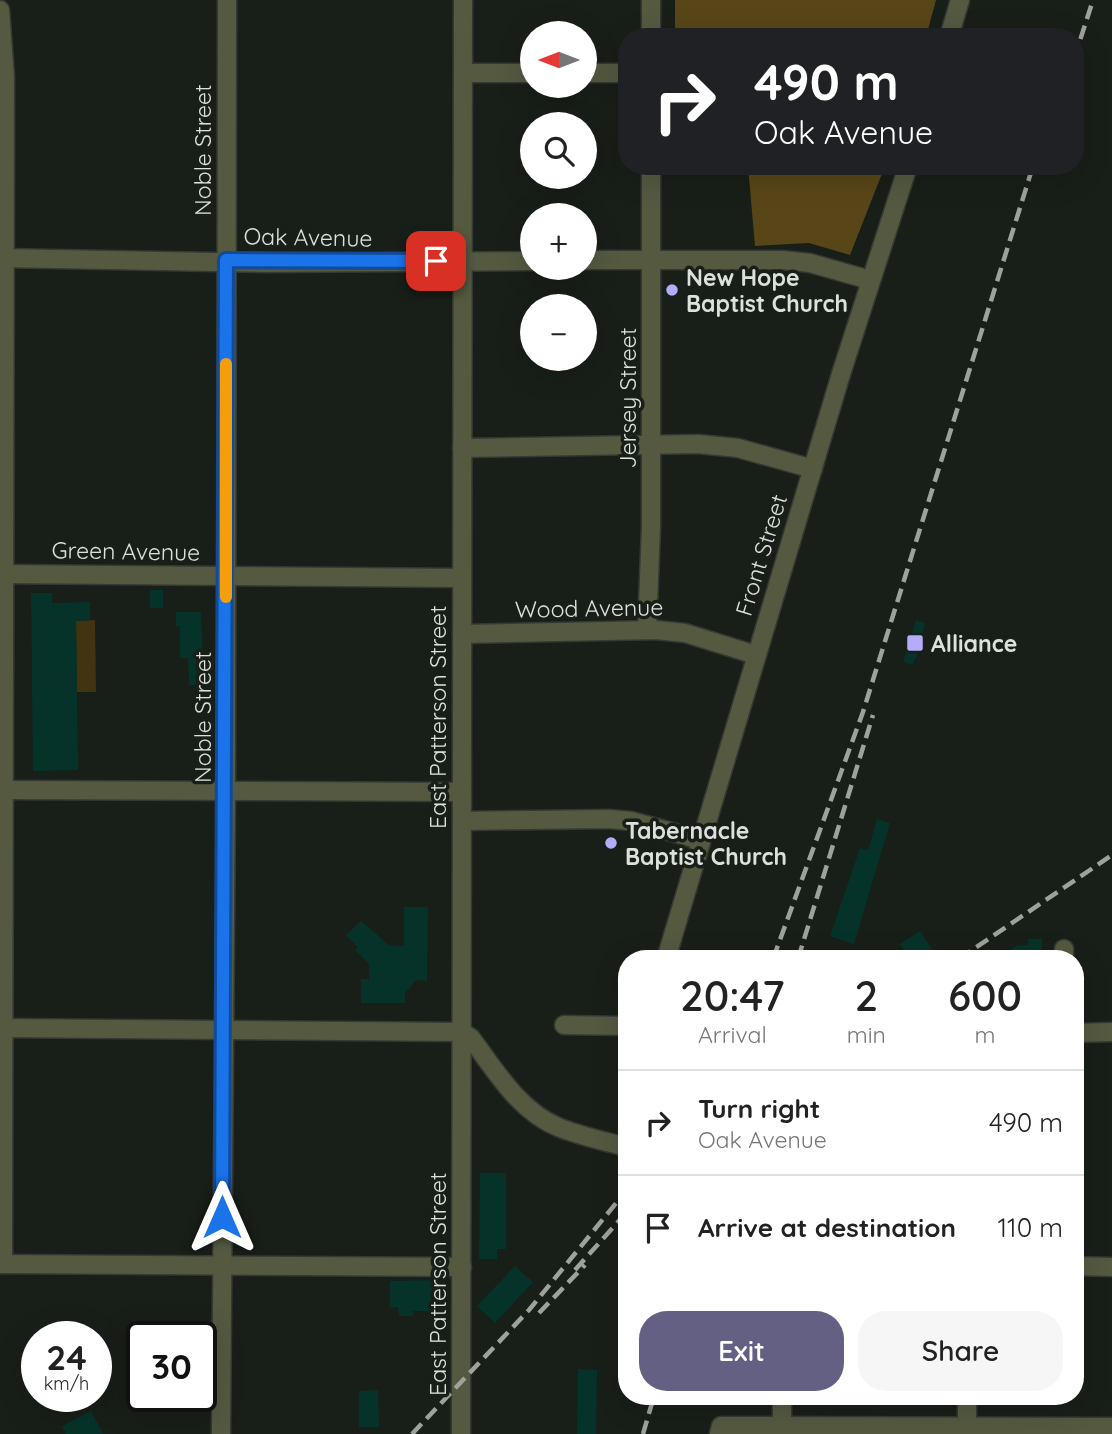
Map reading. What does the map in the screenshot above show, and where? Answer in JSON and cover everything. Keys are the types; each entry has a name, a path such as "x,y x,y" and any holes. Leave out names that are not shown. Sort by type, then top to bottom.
{"street":[{"name":"Noble Street","path":"221,1434 226,791 227,0"},
{"name":"East Patterson Street","path":"461,1434 463,0"},
{"path":"651,0 651,28"},
{"path":"952,28 960,0"},
{"path":"0,10 5,77 2,258 1,1264 462,1266"},
{"path":"463,74 520,74"},
{"path":"597,74 618,74"},
{"name":"Jersey Street","path":"647,630 652,443 651,175"},
{"name":"Front Street","path":"669,950 870,280 905,175"},
{"name":"Oak Avenue","path":"2,258 520,261"},
{"path":"597,260 782,260 810,264 870,280"},
{"path":"462,448 652,443 718,445 813,469"},
{"name":"Green Avenue","path":"1,574 462,578"},
{"name":"Wood Avenue","path":"462,634 647,630 685,633 757,655"},
{"path":"1,790 462,792"},
{"path":"462,821 608,819 631,821 701,840"},
{"path":"564,1025 618,1026"},
{"path":"2,1028 462,1032 471,1038 525,1104 556,1126 618,1145"},
{"path":"1084,1033 1112,1032"},
{"path":"1084,1266 1112,1266"},
{"path":"782,1405 782,1430"},
{"path":"967,1405 967,1431"},
{"path":"720,1430 967,1431 1112,1427"}],"shaded area":[{"path":"675,0 936,0 928,28 675,28"},
{"path":"749,175 881,175 850,255 809,243 755,246"},
{"path":"95,620 96,692 77,692 76,621"}],"building":[{"path":"150,590 163,590 163,608 150,608"},
{"path":"31,593 52,593 52,603 90,602 90,620 76,621 78,770 33,771"},
{"path":"176,612 201,612 203,668 204,674 209,674 209,685 189,685 188,658 180,658 180,626 176,626"},
{"path":"916,620 925,623 918,653 912,665 903,662"},
{"path":"877,819 890,823 854,944 830,936 860,848 868,850"},
{"path":"404,907 428,907 427,981 416,980 405,993 405,1003 361,1003 361,979 369,979 369,964 355,950 358,947 346,935 361,921 390,946 404,946"},
{"path":"920,931 932,950 902,950 900,944"},
{"path":"1028,939 1042,939 1042,950 1010,950 1018,945 1028,945"},
{"path":"480,1173 506,1173 506,1249 497,1249 497,1259 479,1259"},
{"path":"515,1266 533,1282 495,1323 477,1306"},
{"path":"445,1280 445,1311 413,1311 413,1316 399,1316 398,1307 390,1308 390,1281"},
{"path":"578,1369 597,1370 596,1434 577,1434"},
{"path":"378,1390 379,1427 359,1427 359,1391"},
{"path":"92,1412 103,1434 66,1434 62,1426"}],"railway":[{"path":"1084,28 1093,0"},
{"path":"776,950 863,712 1030,175"},
{"path":"801,950 873,715"},
{"path":"972,950 1112,855"},
{"path":"412,1434 529,1310 618,1201"},
{"path":"575,1270 618,1222"},
{"path":"539,1313 585,1265"},
{"path":"643,1434 651,1405"}],"slow traffic":[{"path":"226,364 226,597"}],"place":[{"name":"New Hope Baptist Church","path":"672,290"},
{"name":"Alliance","path":"915,643"},
{"name":"Tabernacle Baptist Church","path":"611,843"}],"route":[{"path":"222,1217 226,791 226,260 264,263 436,261"}]}
